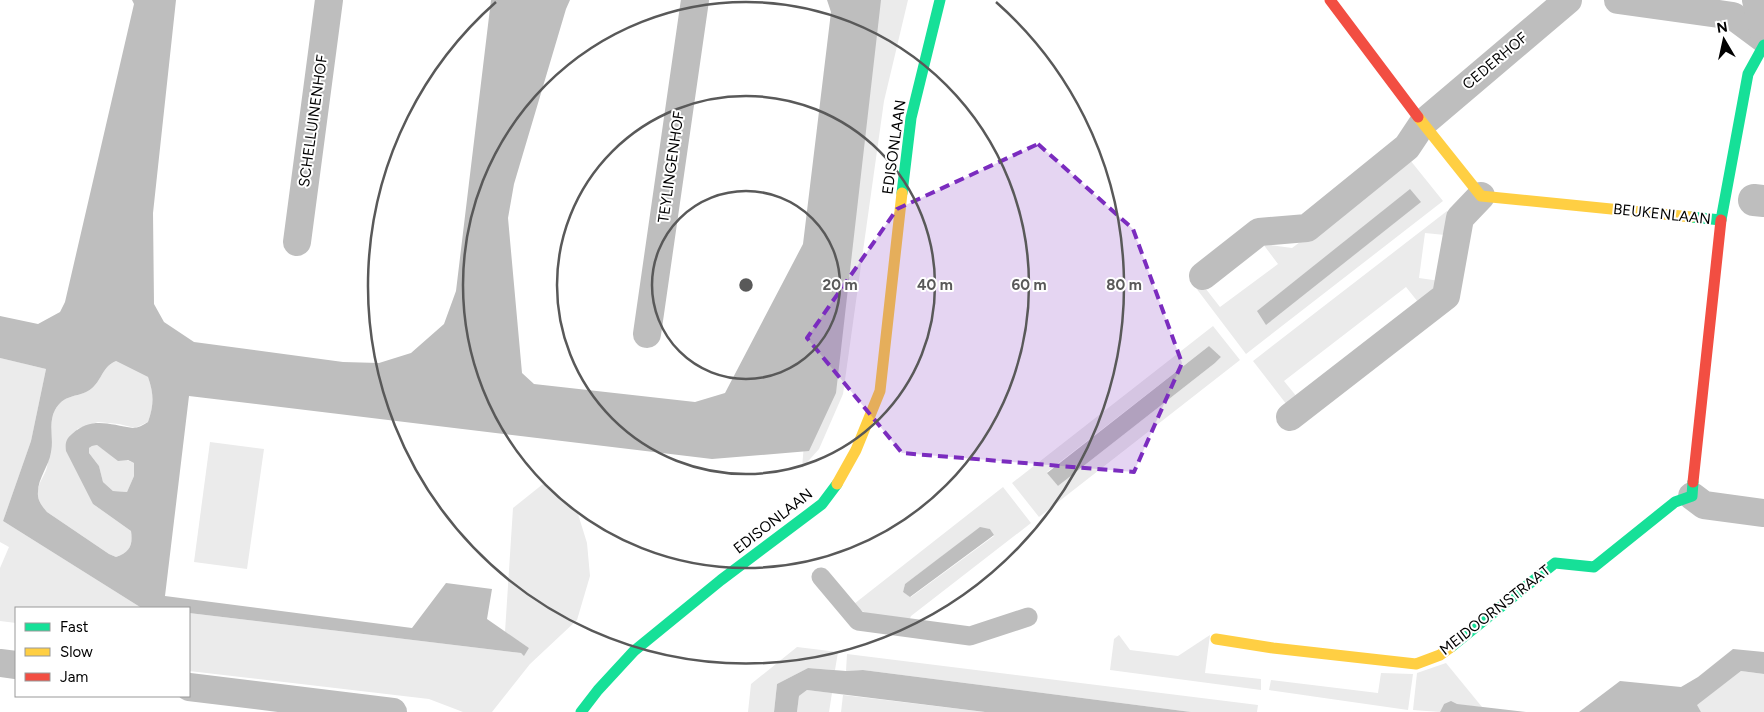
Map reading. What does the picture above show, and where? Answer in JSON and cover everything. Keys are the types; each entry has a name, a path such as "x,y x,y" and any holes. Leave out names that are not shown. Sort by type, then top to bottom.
{"street":[{"name":"SCHELLUINENHOF","path":"297,242 329,0"},
{"name":"TEYLINGENHOF","path":"647,334 696,0"},
{"name":"EDISONLAAN","path":"581,712 598,690 634,651 676,616 822,504 841,479 856,450 880,391 911,118 940,0"},
{"path":"1290,417 1446,296 1460,218 1481,196 1422,123 1330,0"},
{"name":"CEDERHOF","path":"1422,123 1568,0"},
{"path":"1618,0 1734,16 1764,40"},
{"path":"1756,0 1764,33"},
{"name":"BEUKENLAAN","path":"1481,196 1722,220 1748,74 1764,45"},
{"path":"1203,276 1259,232 1306,228 1407,147 1422,123"},
{"path":"1722,220 1692,496 1704,505 1764,513"},
{"name":"MEIDOORNSTRAAT","path":"1216,639 1273,648 1416,664 1440,655 1555,563 1594,567 1676,502 1692,496"},
{"path":"0,663 15,665"},
{"path":"190,688 393,712"}],"lane":[{"path":"821,577 858,621 970,636 1028,617"}],"highlighted area":[{"path":"1038,144 1133,229 1182,363 1134,472 902,453 807,338 897,209"}],"shaded area":[{"path":"132,0 176,0 153,213 154,304 164,322 194,342 343,362 379,363 411,353 444,324 456,291 491,0 570,0 514,184 508,218 522,373 534,384 695,402 725,393 803,244 831,12 827,0 881,0 836,393 809,451 712,459 189,396 165,596 412,628 446,583 492,589 487,619 529,648 524,656 521,653 190,613 190,607 140,607 3,521 31,441 46,369 0,358 0,316 38,324 60,312 65,302 134,4","holes":["116,361 148,377 152,399 148,422 133,428 94,423 79,428 67,439 66,451 93,504 131,531 130,547 125,553 116,557 47,512 38,498 38,487 51,452 51,425 58,405 66,399 93,388 107,367","97,445 118,461 128,460 134,463 134,476 127,492 113,491 103,482 99,466 89,453 89,448"]},
{"path":"852,0 908,0 884,101 843,394 819,449 802,468 817,287"},
{"path":"1410,160 1443,201 1246,354 1196,288 1202,284 1220,307 1278,264 1263,244 1292,248"},
{"path":"1410,189 1421,202 1266,325 1257,311"},
{"path":"1447,211 1450,216 1445,235 1425,233 1419,278 1440,281 1439,286 1418,302 1406,287 1284,381 1297,397 1287,405 1253,361"},
{"path":"1213,326 1240,360 1039,517 1012,483","holes":["1209,346 1221,357 1058,486 1047,472"]},
{"path":"1209,346 1221,357 1215,363 1058,486 1047,473"},
{"path":"0,358 46,369 31,441 3,521 140,607 15,607 15,623 0,621 0,568 9,547 0,542"},
{"path":"116,361 148,377 152,399 148,422 135,428 98,422 77,429 93,504 131,531 130,547 125,553 116,557 47,512 38,498 38,488 47,467 52,436 53,413 62,401 93,388 107,367"},
{"path":"210,442 264,449 247,569 194,562"},
{"path":"97,445 107,452 134,463 134,476 127,492 113,491 103,482 99,466 89,453 89,448"},
{"path":"543,484 578,514 587,543 590,576 577,620 530,664 492,712 463,712 429,699 190,671 190,613 521,653 524,655 529,648 505,632 513,508"},
{"path":"1003,487 1031,523 911,616 909,621 872,616 854,604","holes":["980,528 990,529 994,536 911,597 903,592 905,584"]},
{"path":"980,527 990,529 994,535 910,597 903,592 905,584"},
{"path":"1119,635 1130,650 1178,656 1210,635 1205,673 1261,679 1261,690 1110,670 1114,639"},
{"path":"797,647 838,652 835,670 808,668 777,684 774,712 748,712 751,684"},
{"path":"1733,649 1764,652 1764,674 1741,671 1697,705 1701,712 1579,712 1620,681 1681,687 1698,677"},
{"path":"847,654 1258,705 1257,712 1191,712 863,670 846,671"},
{"path":"1446,663 1482,707 1444,704 1440,712 1413,710 1417,673"},
{"path":"808,668 846,671 863,670 1191,712 985,712 807,690 799,696 797,712 774,712 777,684"},
{"path":"1741,671 1764,674 1764,712 1701,712 1696,705"},
{"path":"1381,673 1413,674 1408,710 1269,690 1271,680 1378,693"},
{"path":"807,690 832,693 829,712 797,712 799,696"},
{"path":"843,695 985,712 841,712"},
{"path":"1451,701 1457,704 1526,712 1440,712 1444,704"}],"waterway":[{"path":"1754,200 1764,201"}],"traffic: fast":[{"path":"902,193 911,118 940,0"},
{"path":"1691,217 1721,220 1748,74 1764,45"},
{"path":"1451,647 1555,563 1594,567 1675,502 1692,496 1693,482"},
{"path":"581,712 598,690 634,651 721,580 822,504 837,484"}],"traffic: slow":[{"path":"1418,117 1481,196 1691,217"},
{"path":"837,484 856,450 880,391 902,193"},
{"path":"1216,639 1273,648 1416,664 1440,655 1451,647"}],"traffic: jam":[{"path":"1330,0 1418,117"},
{"path":"1693,482 1721,220"}]}
